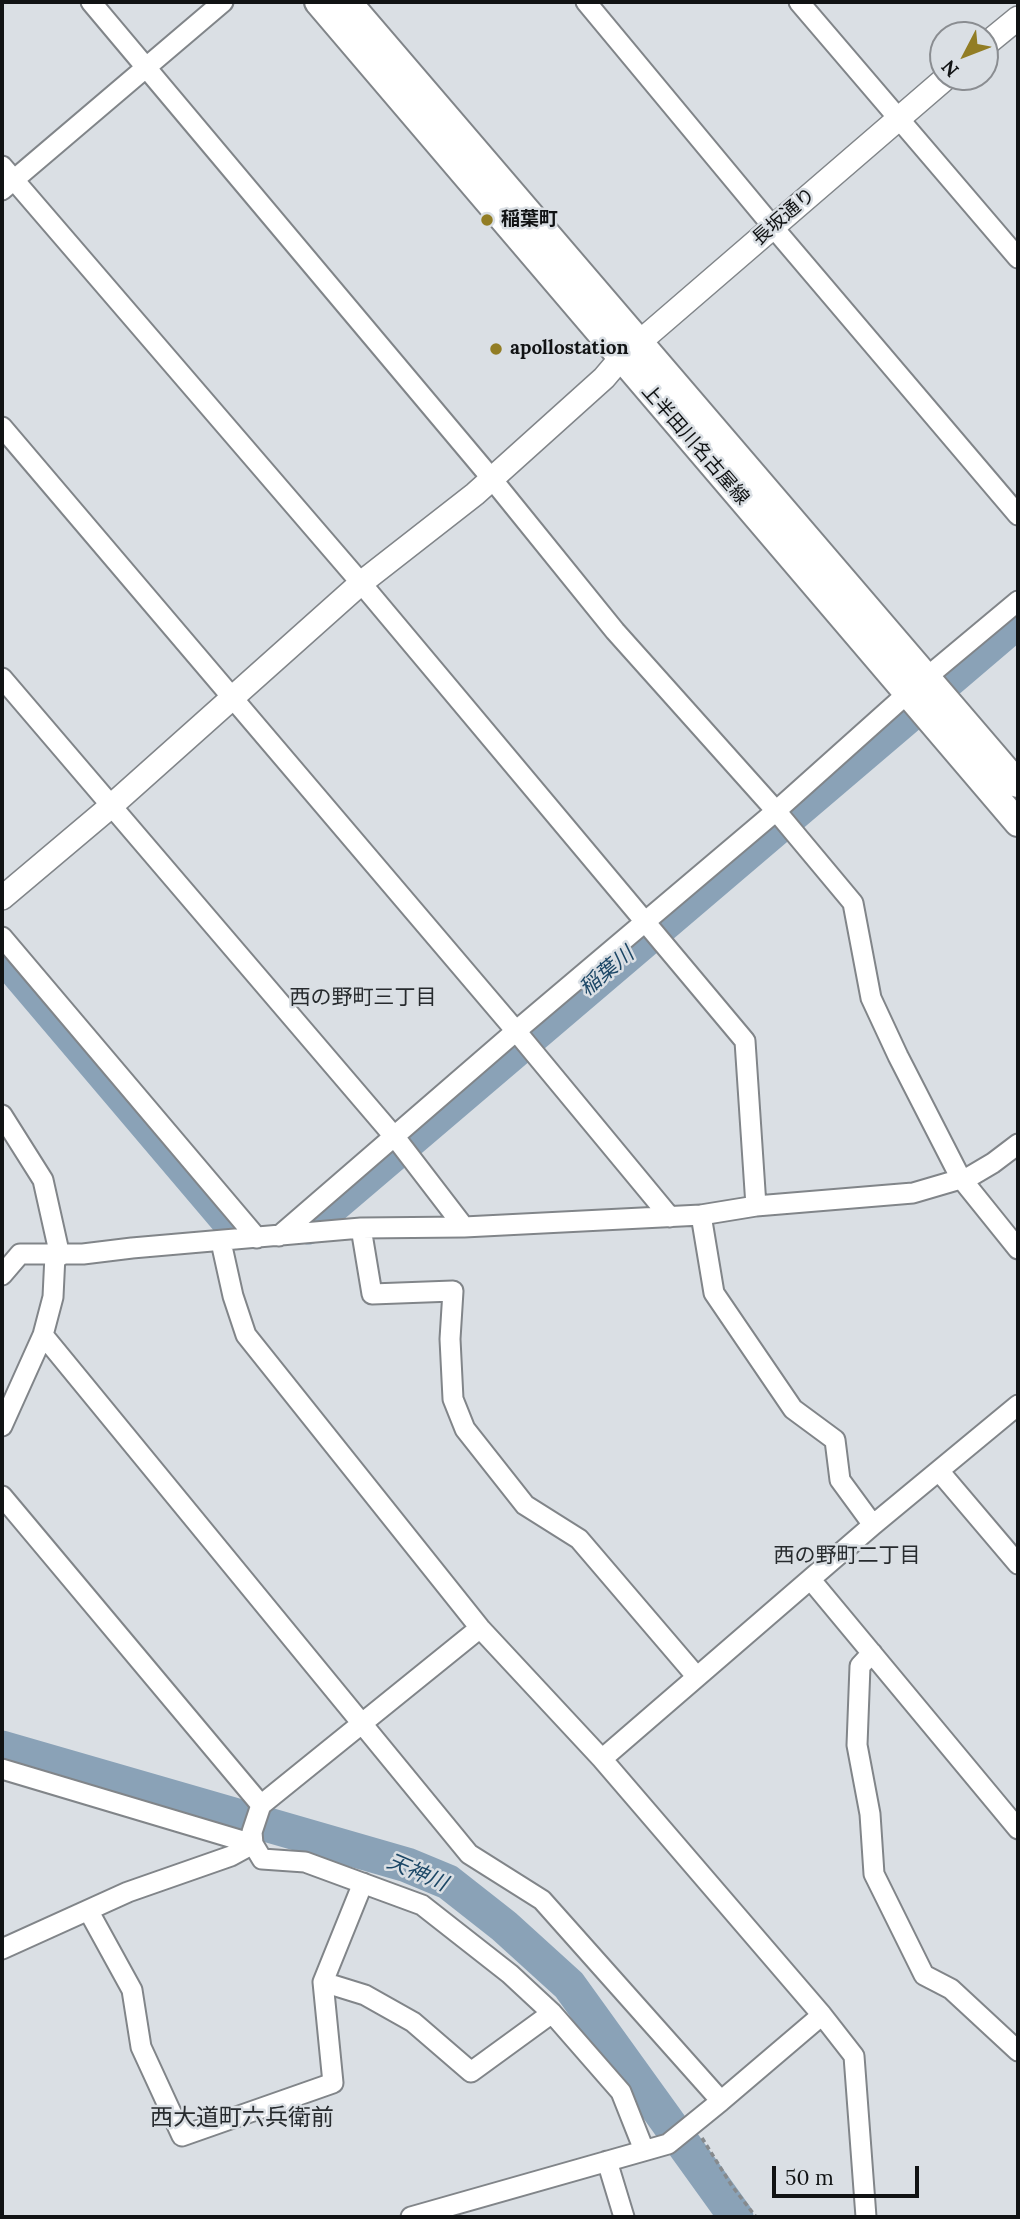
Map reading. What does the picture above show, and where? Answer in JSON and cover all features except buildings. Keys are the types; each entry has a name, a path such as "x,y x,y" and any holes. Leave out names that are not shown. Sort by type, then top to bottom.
{"main road":[{"name":"上半田川名古屋線","path":"318,2 630,350 918,685 1018,823"},
{"name":"上半田川名古屋線","path":"348,2 630,350"},
{"name":"上半田川名古屋線","path":"918,685 1015,772"}],"street":[{"path":"91,2 492,479 615,631 777,812 853,903 871,998 960,1177 1018,1249"},
{"path":"223,2 6,179 361,583 744,1041 756,1206"},
{"path":"586,2 1018,515"},
{"path":"799,2 1018,258"},
{"path":"999,34 1018,18"},
{"name":"長坂通り","path":"2,898 110,807 361,583 492,479 604,378 630,350 930,91"},
{"path":"2,427 517,1032 670,1217"},
{"path":"279,1236 400,1144 517,1032 777,812 918,685 1018,601"},
{"path":"2,678 400,1144 464,1227"},
{"path":"2,937 257,1238"},
{"path":"2,1115 43,1180 57,1256 52,1297 43,1335 2,1426"},
{"path":"2,1275 20,1254 57,1256 361,1228 464,1227 701,1215 756,1206 913,1193 971,1175 1018,1144"},
{"path":"701,1215 714,1293 793,1409 835,1440 840,1480 873,1525"},
{"path":"361,1228 372,1294 453,1291 450,1339 453,1399 465,1429 525,1505 579,1539 697,1677"},
{"path":"221,1242 233,1296 246,1335 480,1629 602,1759 822,2015 854,2056 866,2217"},
{"path":"43,1335 469,1854 542,1900 722,2101"},
{"path":"602,1759 873,1525 1018,1405"},
{"path":"939,1471 1018,1564"},
{"path":"2,1496 261,1806"},
{"path":"811,1580 1018,1829"},
{"path":"2,1949 128,1892 231,1856 252,1838 261,1806 480,1629"},
{"path":"872,1653 860,1667 857,1745 870,1814 874,1874 924,1975 951,1989 1018,2051"},
{"path":"2,1769 252,1838 262,1859 304,1862 422,1905 510,1974 552,2013 621,2092 644,2150"},
{"path":"88,1910 132,1990 141,2047 182,2136 333,2083 323,1982 363,1883"},
{"path":"323,1982 365,1994 414,2022 471,2072 552,2013"},
{"path":"411,2217 668,2144 822,2015"},
{"path":"607,2161 624,2217"}],"path":[{"path":"693,2124 732,2186 756,2217"}],"waterway":[{"name":"稲葉川","path":"950,679 1018,621"},
{"name":"稲葉川","path":"308,1227 907,717"},
{"name":"稲葉川","path":"2,954 237,1231"},
{"name":"天神川","path":"2,1748 407,1865 448,1882 504,1926 569,1985 736,2217"}],"place":[{"name":"稲葉町","path":"487,220"},
{"name":"apollostation","path":"496,349"}],"district":[{"name":"西の野町三丁目","path":"363,998"},
{"name":"西の野町二丁目","path":"847,1556"},
{"name":"西大道町六兵衛前","path":"242,2118"}]}
